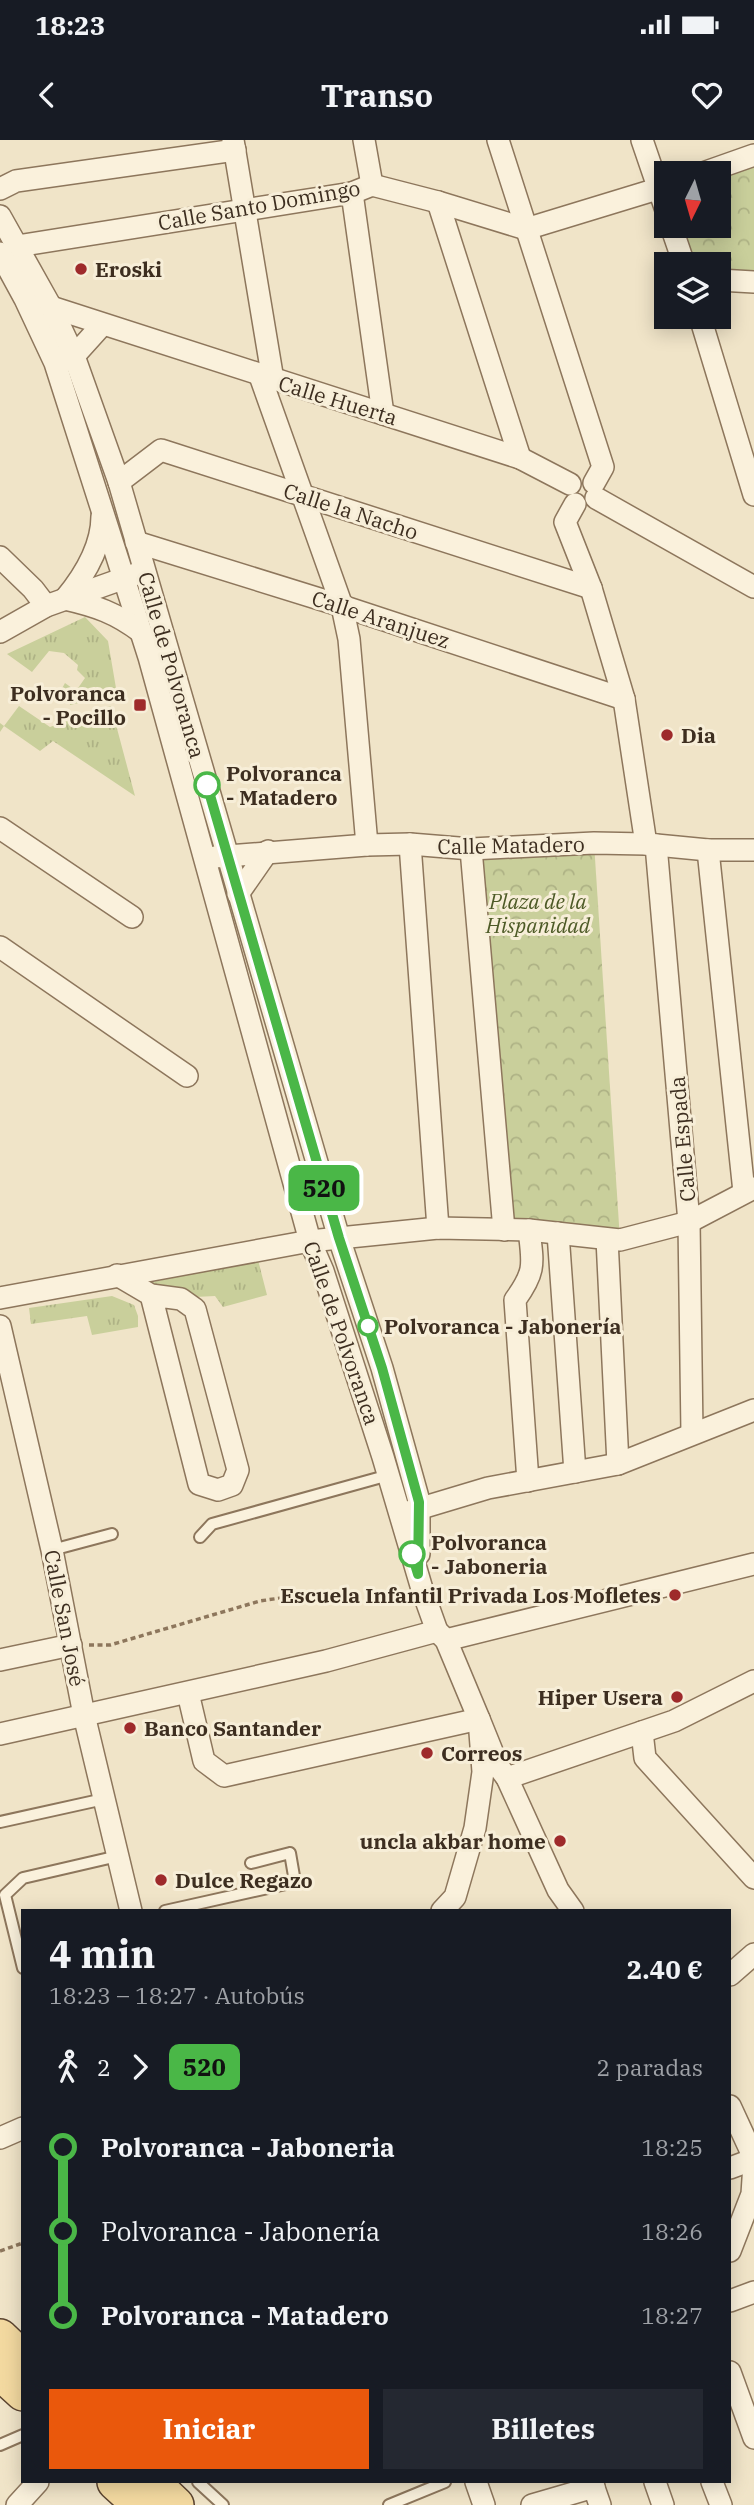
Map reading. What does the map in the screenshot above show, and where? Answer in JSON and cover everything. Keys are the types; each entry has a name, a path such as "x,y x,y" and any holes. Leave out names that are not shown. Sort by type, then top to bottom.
{"main road":[{"path":"0,2337 21,2356"},
{"path":"0,2372 21,2391"},
{"path":"116,2483 140,2505"},
{"path":"153,2483 176,2505"}],"street":[{"path":"364,140 372,185"},
{"path":"498,140 603,467 587,505 572,494"},
{"path":"642,140 654,167"},
{"path":"0,189 16,181 234,145 246,208 266,378 301,495 342,606 349,639 367,845"},
{"path":"732,163 754,155"},
{"name":"Calle Santo Domingo","path":"9,249 246,208 352,193 372,185 526,229"},
{"path":"526,229 654,191"},
{"path":"352,193 383,414"},
{"path":"438,202 520,458"},
{"name":"Calle de Polvoranca","path":"0,216 25,299 65,359 118,482 339,1238 382,1368 419,1502 409,1511"},
{"name":"Calle de Polvoranca","path":"9,249 51,307 102,511 141,632 310,1241 323,1271 389,1475 409,1511 418,1574 441,1635 479,1719 483,1772 475,1828 455,1897 444,1909"},
{"path":"731,281 754,282"},
{"name":"Calle Huerta","path":"51,307 520,458 572,494"},
{"path":"65,359 102,325"},
{"path":"704,329 754,495"},
{"name":"Calle la Nacho","path":"118,482 161,450 591,588"},
{"path":"595,490 754,587"},
{"name":"Calle Espada","path":"572,494 565,522 591,588 624,699 651,844 689,1222 692,1433"},
{"path":"55,602 83,574 102,526 102,511"},
{"name":"Calle Aranjuez","path":"136,542 342,606 624,699"},
{"path":"0,557 33,589 55,602 97,607 121,617 141,632"},
{"path":"0,632 55,602 145,572"},
{"path":"0,828 132,917"},
{"name":"Calle Matadero","path":"205,858 410,844 471,849 594,843 754,850"},
{"path":"410,844 438,1228"},
{"path":"471,849 504,1230"},
{"path":"0,1298 310,1241 438,1228 529,1230 620,1240 689,1222 749,1190 708,850"},
{"path":"238,894 268,852"},
{"path":"0,947 187,1076"},
{"path":"528,1481 515,1300 529,1281 533,1261 529,1230"},
{"path":"558,1233 575,1472"},
{"path":"607,1239 618,1464"},
{"path":"117,1276 151,1294 181,1299 195,1309 238,1470 232,1485 218,1490 199,1484 151,1294"},
{"name":"Calle San José","path":"0,1326 52,1550 84,1715 131,1909"},
{"path":"409,1511 488,1488 618,1464 754,1409"},
{"path":"0,1734 754,1564"},
{"path":"0,1660 71,1645"},
{"path":"507,1778 674,1721 754,1681"},
{"path":"188,1693 204,1761 225,1776 479,1719 498,1766 507,1778 558,1890 572,1909"},
{"path":"642,1732 645,1758 754,1878"},
{"path":"731,1974 754,1954"},
{"path":"731,2108 754,2161 752,2194 731,2248"},
{"path":"0,2138 21,2129"},
{"path":"731,2168 754,2161"},
{"path":"731,2301 754,2291"},
{"path":"731,2375 754,2438"},
{"path":"16,2505 37,2483"},
{"path":"476,2483 484,2505"},
{"path":"655,2483 663,2505"},
{"path":"712,2483 721,2505"},
{"path":"532,2505 595,2491"}],"lane":[{"path":"200,1537 212,1524 389,1475"},
{"path":"52,1550 112,1534"},
{"path":"0,1822 104,1799"},
{"path":"174,1909 295,1882 290,1853 251,1863"},
{"path":"21,1960 5,1895 23,1878 118,1856"},
{"path":"0,2445 21,2436"},
{"path":"199,2483 223,2505"},
{"path":"389,2505 443,2483"}],"path":[{"path":"71,1645 110,1645 260,1601 308,1594"},
{"path":"0,2250 21,2244"}],"green space":[{"path":"754,165 754,272 731,271 731,252 689,252 685,238 732,238 732,173"},
{"path":"85,617 108,641 117,694 70,705 70,699 60,692 65,683 76,691 85,678 77,670 78,665 64,653 49,651 32,672 7,654"},
{"path":"19,706 50,727 111,706 135,796 53,741 40,751 4,726"},
{"name":"Plaza de la Hispanidad","path":"594,843 620,1240 504,1230 471,849"},
{"path":"258,1260 267,1295 223,1307 215,1296 195,1297 153,1285 153,1282"},
{"path":"112,1296 134,1305 138,1327 92,1335 87,1316 31,1324 29,1308"}],"bus line":[{"name":"520","path":"207,785 339,1238 382,1368 419,1502 418,1574 412,1554"}],"place":[{"name":"Eroski","path":"81,269"},
{"name":"Polvoranca - Pocillo","path":"140,705"},
{"name":"Dia","path":"667,735"},
{"name":"Polvoranca - Matadero","path":"207,785"},
{"name":"Polvoranca - Jabonería","path":"368,1326"},
{"name":"Polvoranca - Jaboneria","path":"412,1554"},
{"name":"Escuela Infantil Privada Los Mofletes","path":"675,1595"},
{"name":"Hiper Usera","path":"677,1697"},
{"name":"Banco Santander","path":"130,1728"},
{"name":"Correos","path":"427,1753"},
{"name":"uncla akbar home","path":"560,1841"},
{"name":"Dulce Regazo","path":"161,1880"}]}
